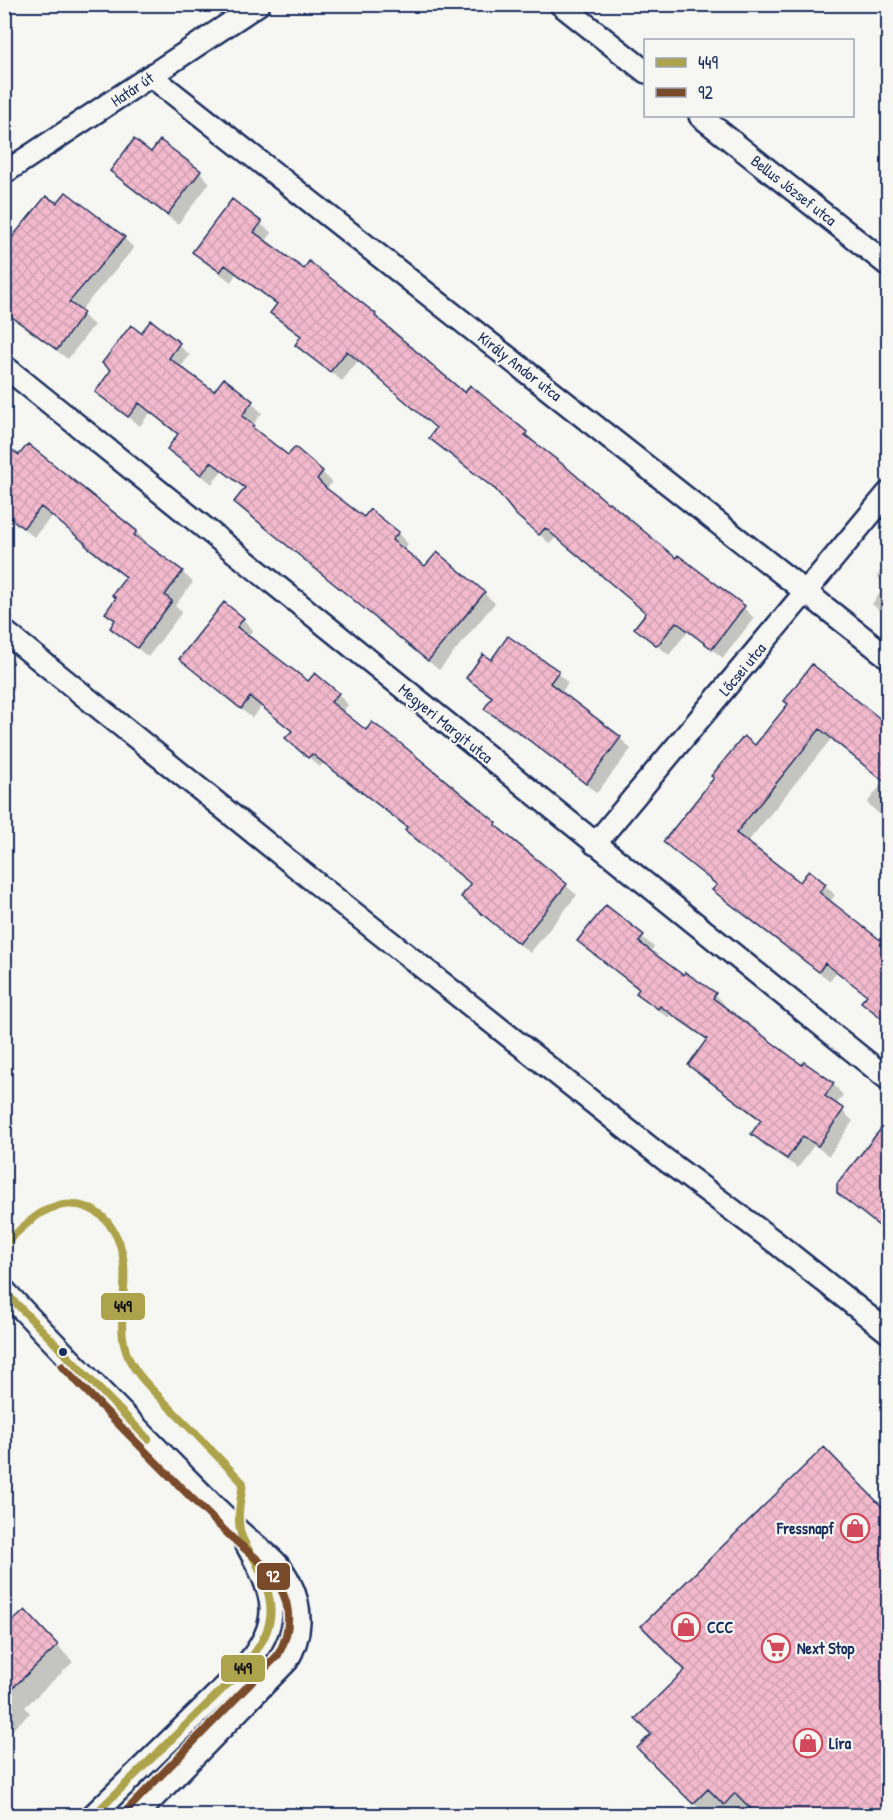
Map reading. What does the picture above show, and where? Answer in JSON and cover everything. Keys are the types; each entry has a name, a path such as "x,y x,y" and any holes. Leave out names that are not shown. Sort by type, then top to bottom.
{"street":[{"name":"Határ út","path":"4,173 259,4"},
{"path":"560,4 644,71"},
{"name":"Király Andor utca","path":"151,76 888,657"},
{"name":"Bellus József utca","path":"701,117 888,265"},
{"name":"Megyeri Margit utca","path":"4,366 888,1078"},
{"name":"Lőcsei utca","path":"595,844 888,493"},
{"path":"4,631 219,806 663,1158 776,1242 888,1332"},
{"path":"4,1290 240,1532 276,1561 295,1594 300,1616 297,1639 287,1661 136,1815"},
{"path":"92,1815 241,1671 265,1638 272,1606 268,1587 240,1532"}],"building":[{"path":"134,139 151,152 160,140 201,171 167,215 110,171"},
{"path":"66,192 125,237 69,302 84,313 57,350 4,311 4,247 46,196 57,203"},
{"path":"232,199 262,222 254,232 304,269 309,261 376,314 375,316 465,393 470,385 527,432 525,435 676,558 678,555 745,606 712,649 676,622 657,646 634,628 646,613 545,528 539,535 516,515 496,490 429,438 436,428 347,351 330,372 295,345 301,336 270,313 277,304 225,265 220,272 192,252"},
{"path":"151,320 180,343 169,358 214,391 224,378 253,401 242,416 254,425 252,427 288,455 295,447 323,471 317,479 326,488 364,517 370,509 399,532 392,540 425,566 437,552 485,592 428,661 234,502 245,488 211,462 201,475 167,449 178,434 139,403 128,417 95,392 111,370 102,363 131,325 141,333"},
{"path":"4,444 19,455 28,444 137,531 134,535 183,571 165,595 172,601 137,648 110,628 115,620 105,613 116,598 112,595 126,577 41,507 23,528 4,513"},
{"path":"224,602 244,618 237,627 308,681 315,673 339,693 331,702 366,730 372,722 399,742 567,884 519,944 461,897 471,884 405,830 407,827 312,754 308,758 285,738 292,731 250,697 241,709 179,659"},
{"path":"508,636 559,671 550,683 621,737 586,784 517,731 484,709 492,697 466,678 483,654 491,660"},
{"path":"812,664 888,725 888,785 820,729 736,833 800,882 809,870 826,884 819,892 888,946 888,1023 861,1002 867,995 825,963 819,972 712,890 717,885 663,842 714,778 711,776 744,736 755,745 788,704 784,701"},
{"path":"606,905 644,935 639,942 683,975 685,972 716,993 713,998 802,1065 804,1062 834,1083 825,1096 844,1109 818,1146 803,1136 787,1159 751,1134 761,1120 688,1065 707,1039 660,1006 658,1009 636,993 639,989 577,941"},
{"path":"888,1120 888,1233 837,1193 837,1184"},
{"name":"Next Stop","path":"824,1447 888,1513 888,1815 757,1815 735,1793 724,1805 708,1789 693,1804 637,1748 651,1734 635,1719 685,1670 641,1626"},
{"path":"25,1610 58,1645 4,1696 4,1629"}],"transit line":[{"name":"449","path":"4,1245 31,1220 50,1208 61,1205 86,1207 101,1216 111,1226 124,1262 122,1327 129,1359 149,1386 243,1483 239,1508 241,1534 264,1579 271,1607 267,1631 261,1644 241,1671 93,1816"},
{"name":"449","path":"4,1291 148,1439"},
{"name":"92","path":"62,1366 234,1540 264,1565 276,1580 287,1606 287,1630 278,1655 128,1809"}],"place":[{"name":"Fressnapf","path":"855,1528"},
{"name":"CCC","path":"686,1627"},
{"name":"Next Stop","path":"776,1648"},
{"name":"Líra","path":"808,1743"}]}
